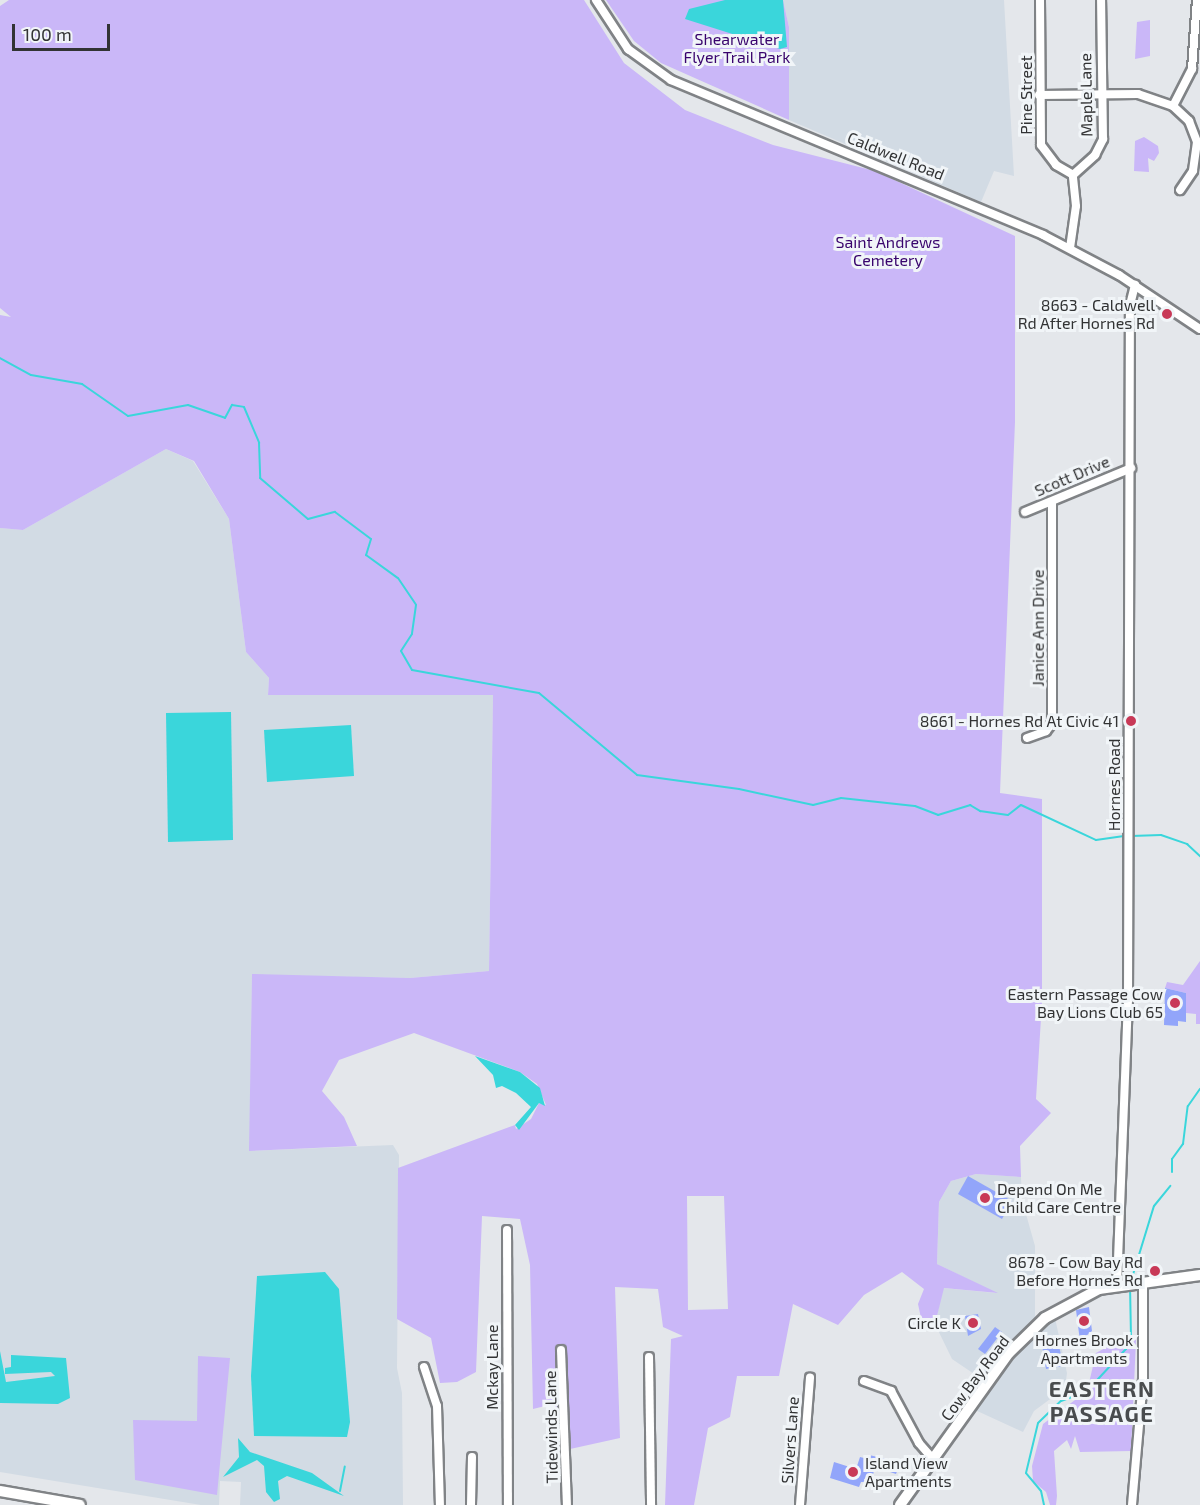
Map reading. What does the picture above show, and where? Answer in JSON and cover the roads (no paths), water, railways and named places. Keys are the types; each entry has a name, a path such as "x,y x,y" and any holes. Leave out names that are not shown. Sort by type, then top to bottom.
{"main road":[{"name":"Cow Bay Road","path":"900,1505 1027,1334 1072,1302 1131,1284 1200,1275"},
{"path":"0,1491 80,1505"}],"street":[{"name":"Caldwell Road","path":"596,0 628,49 671,80 965,199 1070,248 1135,285 1200,329"},
{"name":"Pine Street","path":"1040,0 1039,95 1042,148 1072,175"},
{"name":"Maple Lane","path":"1072,175 1102,145 1101,0"},
{"path":"1173,106 1192,69 1197,0"},
{"path":"1039,95 1138,94 1173,106 1189,120 1197,142 1193,171 1180,190"},
{"path":"1070,248 1076,206 1072,175"},
{"name":"Hornes Road","path":"1132,1505 1143,1378 1131,1284 1119,1150 1126,1078 1131,468 1130,305 1135,285"},
{"name":"Scott Drive","path":"1025,512 1131,468"},
{"name":"Janice Ann Drive","path":"1027,738 1048,730 1052,721 1052,502"},
{"name":"Mckay Lane","path":"507,1230 508,1505"},
{"name":"Tidewinds Lane","path":"561,1350 566,1368 567,1505"},
{"path":"649,1357 651,1505"},
{"path":"424,1367 437,1406 440,1505"},
{"name":"Silvers Lane","path":"800,1505 810,1377"},
{"path":"864,1381 891,1391 919,1443 933,1459"},
{"path":"471,1505 472,1457"}],"water":[{"path":"725,0 783,0 787,47 780,49 685,19 689,9"},
{"path":"231,712 233,840 168,842 166,713"},
{"path":"351,725 354,776 267,782 264,730"},
{"path":"475,1056 520,1072 540,1088 545,1106 539,1103 519,1130 515,1125 531,1107 516,1093 502,1086 496,1088 493,1075"},
{"path":"325,1272 339,1289 350,1422 347,1437 254,1436 251,1376 257,1276"},
{"path":"0,1351 6,1382 55,1376 51,1372 5,1374 5,1368 11,1367 11,1355 66,1358 70,1398 58,1404 0,1403"},
{"path":"238,1438 250,1452 312,1473 344,1496 287,1476 278,1481 280,1499 274,1502 266,1492 264,1466 257,1460 223,1477 239,1457"}],"waterway":[{"path":"0,358 31,375 82,384 128,416 188,405 225,418 232,405 244,407 259,443 260,478 308,519 335,512 371,539 366,555 398,578 416,605 412,634 401,651 412,670 539,693 637,775 739,789 813,805 841,798 915,806 938,815 970,805 980,811 1008,815 1021,805 1096,840 1126,836"},
{"path":"1131,836 1161,835 1187,844 1200,856"},
{"path":"1172,1172 1172,1159 1183,1144 1188,1106 1200,1089"},
{"path":"1131,1281 1154,1206 1170,1186"},
{"path":"1044,1505 1041,1491 1026,1473 1038,1423 1061,1401 1086,1392 1126,1349 1131,1337 1130,1287"},
{"path":"340,1491 345,1466"}],"place":[{"name":"8663 - Caldwell Rd After Hornes Rd","path":"1167,314"},
{"name":"8661 - Hornes Rd At Civic 41","path":"1131,721"},
{"name":"Eastern Passage Cow Bay Lions Club 65","path":"1175,1003"},
{"name":"Depend On Me Child Care Centre","path":"985,1198"},
{"name":"8678 - Cow Bay Rd Before Hornes Rd","path":"1155,1271"},
{"name":"Hornes Brook Apartments","path":"1084,1321"},
{"name":"Circle K","path":"973,1323"},
{"name":"Island View Apartments","path":"853,1472"}],"district":[{"name":"EASTERN PASSAGE","path":"1102,1400"}],"park label":[{"name":"Shearwater Flyer Trail Park","path":"737,48"},
{"name":"Saint Andrews Cemetery","path":"888,251"}]}
